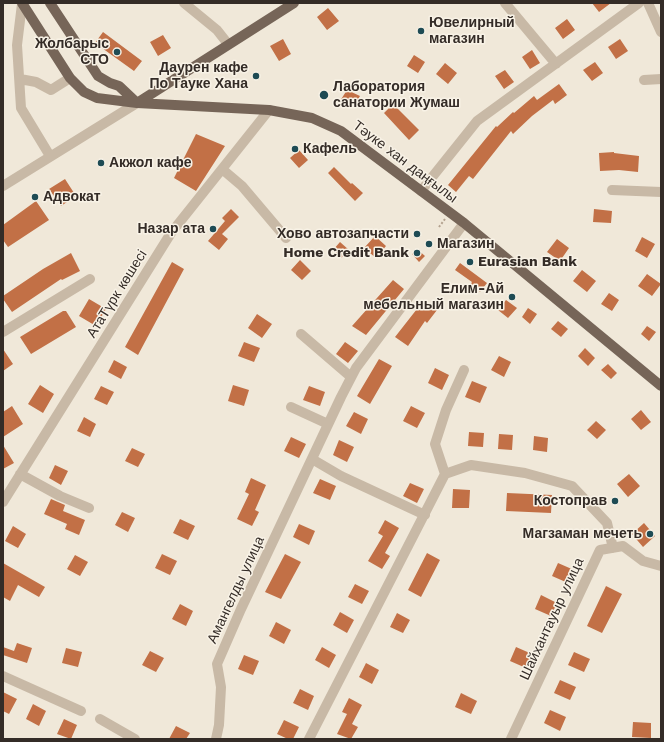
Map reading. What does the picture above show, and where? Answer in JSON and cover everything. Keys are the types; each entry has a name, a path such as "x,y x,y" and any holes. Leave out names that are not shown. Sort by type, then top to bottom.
{"main road":[{"name":"Тәуке хан даңғылы","path":"22,3 70,78 84,92 97,98 137,103 269,110 312,118 341,131 464,223 661,386"},
{"path":"50,3 98,76 119,86 137,103 294,3"}],"street":[{"path":"22,3 17,44 21,108 50,156"},
{"path":"184,3 217,30 228,44"},
{"path":"505,3 556,64"},
{"path":"421,191 477,121 639,3"},
{"path":"648,3 661,32"},
{"path":"20,79 36,82 51,90 70,78"},
{"path":"644,80 661,79"},
{"path":"3,186 137,103"},
{"name":"АтаТүрк көшесі","path":"3,502 172,233 269,110"},
{"path":"222,169 242,186 286,238"},
{"path":"612,190 661,192"},
{"name":"Амангелды улица","path":"216,739 219,725 221,688 218,664 241,609 328,424 356,368 464,223"},
{"path":"3,332 90,279"},
{"path":"301,334 351,377"},
{"path":"309,739 425,516 445,474 435,444 446,410 464,370"},
{"path":"291,407 328,424"},
{"path":"312,459 341,476 425,516"},
{"path":"445,474 471,465 525,473 572,486 607,523 613,548 622,546 643,561 661,566"},
{"path":"20,474 60,496 89,508"},
{"name":"Шайхантауыр улица","path":"511,739 600,550 613,548"},
{"path":"3,676 81,711"},
{"path":"100,719 134,739"}],"building":[{"path":"592,3 611,3 599,12"},
{"path":"328,8 339,21 327,30 317,17"},
{"path":"567,19 575,30 563,39 555,28"},
{"path":"103,32 142,61 134,71 95,43"},
{"path":"163,35 171,48 158,56 150,42"},
{"path":"283,39 291,54 279,61 270,46"},
{"path":"620,39 628,51 616,59 608,47"},
{"path":"532,50 540,63 530,69 522,57"},
{"path":"414,55 425,62 418,73 407,66"},
{"path":"595,62 603,73 592,81 583,70"},
{"path":"445,63 457,73 448,84 436,74"},
{"path":"505,70 514,82 504,89 495,76"},
{"path":"559,84 567,95 555,104 553,100 532,116 513,134 511,131 473,179 469,176 456,192 448,185 496,126 497,127 513,112 514,113 534,96 537,100"},
{"path":"347,90 360,96 353,108 340,101"},
{"path":"393,104 419,130 409,140 384,113"},
{"path":"196,134 225,146 196,191 174,178"},
{"path":"299,150 308,160 299,168 290,158"},
{"path":"614,152 639,156 638,172 619,170 600,171 599,153"},
{"path":"334,167 351,184 352,183 363,193 355,201 328,173"},
{"path":"65,179 76,196 61,206 49,189"},
{"path":"36,201 49,220 8,247 3,240 3,225"},
{"path":"231,209 239,217 222,234 228,239 219,250 208,241 225,221 222,218"},
{"path":"594,209 612,211 611,223 593,222"},
{"path":"375,236 386,246 376,258 364,248"},
{"path":"642,237 655,244 647,258 635,251"},
{"path":"557,239 569,248 560,261 547,252"},
{"path":"340,242 349,250 341,258 333,250"},
{"path":"417,249 425,256 419,262 412,254"},
{"path":"71,253 80,271 62,280 61,279 12,312 3,299 3,296 43,269"},
{"path":"300,260 311,271 302,280 291,270"},
{"path":"172,262 184,269 138,355 125,347"},
{"path":"460,263 487,283 480,292 470,285 472,282 455,270"},
{"path":"582,270 596,281 587,292 573,281"},
{"path":"647,274 661,284 652,296 638,286"},
{"path":"393,280 404,289 366,335 352,326"},
{"path":"609,293 619,300 612,311 601,304"},
{"path":"89,299 106,309 96,326 79,316"},
{"path":"424,300 437,310 427,323 425,321 408,346 395,337"},
{"path":"506,300 517,308 508,318 498,310"},
{"path":"528,308 537,314 530,324 522,317"},
{"path":"63,311 66,311 76,327 31,354 20,337"},
{"path":"257,314 272,324 262,338 248,328"},
{"path":"558,321 568,329 561,337 551,329"},
{"path":"647,326 656,332 649,341 641,334"},
{"path":"244,342 260,348 254,362 238,356"},
{"path":"345,342 358,351 348,363 336,354"},
{"path":"585,348 595,358 588,366 578,356"},
{"path":"3,349 13,364 3,371"},
{"path":"499,356 511,362 504,377 491,370"},
{"path":"379,359 392,366 370,404 357,396"},
{"path":"114,360 127,367 121,379 108,372"},
{"path":"608,364 617,373 611,379 601,370"},
{"path":"435,368 449,375 442,390 428,383"},
{"path":"472,381 487,387 480,403 465,397"},
{"path":"40,385 54,394 43,413 28,404"},
{"path":"233,385 249,390 244,406 228,401"},
{"path":"101,386 114,392 107,405 94,399"},
{"path":"309,386 325,392 320,406 303,400"},
{"path":"12,406 23,424 3,437 3,412"},
{"path":"411,406 425,413 417,428 403,421"},
{"path":"641,410 651,422 641,430 631,419"},
{"path":"354,412 368,419 361,434 346,426"},
{"path":"84,417 96,424 90,437 77,431"},
{"path":"596,421 606,430 597,439 587,430"},
{"path":"469,432 484,433 483,447 468,446"},
{"path":"499,434 513,435 512,450 498,449"},
{"path":"534,436 548,438 547,452 533,450"},
{"path":"291,437 306,444 299,458 284,451"},
{"path":"339,440 354,447 347,462 333,455"},
{"path":"3,445 14,463 3,469"},
{"path":"132,448 145,454 138,467 125,461"},
{"path":"55,465 68,471 61,485 49,478"},
{"path":"629,474 640,486 628,497 617,484"},
{"path":"251,478 266,485 255,510 259,512 252,526 237,519 249,494 245,492"},
{"path":"320,479 336,486 330,500 313,493"},
{"path":"410,483 424,489 417,503 403,496"},
{"path":"453,489 470,490 469,508 452,508"},
{"path":"507,493 552,495 551,513 506,511"},
{"path":"51,499 65,505 63,511 85,520 79,535 65,529 67,524 44,514"},
{"path":"122,512 135,518 128,532 115,525"},
{"path":"180,519 195,526 188,540 173,533"},
{"path":"385,520 399,528 385,553 390,556 382,569 368,561 383,536 378,533"},
{"path":"644,523 655,536 643,547 632,534"},
{"path":"299,524 315,531 309,545 293,537"},
{"path":"13,526 26,534 18,548 5,541"},
{"path":"427,553 440,560 421,597 408,590"},
{"path":"162,554 177,561 170,575 155,568"},
{"path":"285,554 301,562 281,599 265,592"},
{"path":"75,555 88,562 80,576 67,569"},
{"path":"3,563 45,587 39,597 18,585 10,601 3,597"},
{"path":"558,563 574,570 568,583 552,576"},
{"path":"355,584 369,591 362,604 348,597"},
{"path":"606,586 622,594 602,633 587,626"},
{"path":"541,595 557,603 551,616 535,609"},
{"path":"180,604 193,611 186,626 172,619"},
{"path":"340,612 354,620 347,633 333,625"},
{"path":"397,613 410,620 403,633 390,627"},
{"path":"276,622 291,630 284,644 269,636"},
{"path":"17,643 32,648 27,663 3,655 3,647 14,651"},
{"path":"322,647 336,655 329,668 315,660"},
{"path":"516,647 532,654 526,668 510,661"},
{"path":"66,648 82,652 78,667 62,663"},
{"path":"150,651 164,658 156,672 142,665"},
{"path":"574,652 590,659 584,672 568,665"},
{"path":"244,655 259,661 253,675 238,669"},
{"path":"366,663 379,670 372,684 359,677"},
{"path":"560,680 576,687 570,700 554,693"},
{"path":"300,689 314,696 308,710 293,703"},
{"path":"3,692 17,699 9,714 3,711"},
{"path":"461,693 477,701 471,714 455,707"},
{"path":"349,698 362,705 352,724 358,727 351,739 337,734 347,714 342,712"},
{"path":"33,704 46,711 39,726 26,719"},
{"path":"550,710 566,717 560,731 544,723"},
{"path":"64,719 77,725 71,739 57,734"},
{"path":"284,720 299,727 293,739 288,739 277,734"},
{"path":"633,722 651,723 651,738 632,737"},
{"path":"176,726 190,733 186,739 169,739"}],"place":[{"name":"Ювелирный магазин","path":"421,31"},
{"name":"Жолбарыс СТО","path":"117,52"},
{"name":"Даурен кафе По Тауке Хана","path":"256,76"},
{"name":"Лаборатория санатории Жумаш","path":"324,95"},
{"name":"Кафель","path":"295,149"},
{"name":"Акжол кафе","path":"101,163"},
{"name":"Адвокат","path":"35,197"},
{"name":"Назар ата","path":"213,229"},
{"name":"Хово автозапчасти","path":"417,234"},
{"name":"Магазин","path":"429,244"},
{"name":"Home Credit Bank","path":"417,253"},
{"name":"Eurasian Bank","path":"470,262"},
{"name":"Елим-Ай мебельный магазин","path":"512,297"},
{"name":"Костоправ","path":"615,501"},
{"name":"Магзаман мечеть","path":"650,534"}]}
